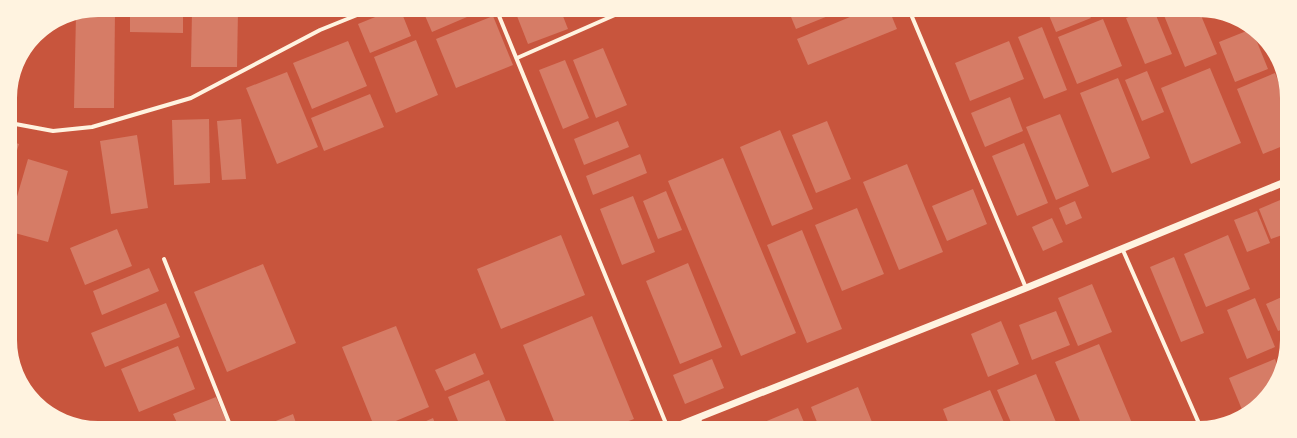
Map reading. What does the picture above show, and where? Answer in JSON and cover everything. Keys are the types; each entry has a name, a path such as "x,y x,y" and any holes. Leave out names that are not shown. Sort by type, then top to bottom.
{"street":[{"path":"17,124 53,131 92,127 191,98 320,30 352,17"},
{"path":"500,17 665,421"},
{"path":"517,58 610,17"},
{"path":"912,17 1026,288"},
{"path":"693,421 1026,288 1280,184"},
{"path":"1122,248 1199,421"},
{"path":"164,259 228,421"}],"building":[{"path":"93,17 115,17 114,108 74,108 76,20"},
{"path":"130,17 183,17 183,33 130,32"},
{"path":"192,17 238,17 237,67 191,67"},
{"path":"375,17 403,17 411,36 370,53 358,24"},
{"path":"426,17 467,17 432,32"},
{"path":"493,17 513,65 456,88 436,39"},
{"path":"517,17 563,17 568,29 528,44"},
{"path":"791,17 826,17 796,29"},
{"path":"850,17 892,17 897,29 808,65 797,39"},
{"path":"1050,17 1091,18 1056,32"},
{"path":"1157,17 1172,54 1145,64 1126,18"},
{"path":"1165,17 1202,17 1217,54 1185,67"},
{"path":"1103,19 1122,66 1077,84 1058,37"},
{"path":"1042,27 1067,90 1044,99 1018,37"},
{"path":"1245,32 1257,42 1268,69 1235,82 1219,42"},
{"path":"416,40 438,95 396,113 374,57"},
{"path":"348,41 367,86 312,109 293,63"},
{"path":"1009,41 1024,79 970,101 955,63"},
{"path":"603,48 627,105 596,118 573,60"},
{"path":"565,60 589,118 563,129 539,70"},
{"path":"1210,68 1241,143 1191,164 1161,88"},
{"path":"1147,71 1164,112 1142,121 1125,80"},
{"path":"287,72 318,147 277,164 246,88"},
{"path":"1275,73 1280,93 1280,147 1263,154 1237,89"},
{"path":"1118,78 1150,158 1112,173 1080,93"},
{"path":"370,94 384,127 324,151 311,118"},
{"path":"1010,97 1023,131 985,147 971,113"},
{"path":"1060,114 1089,186 1056,200 1026,127"},
{"path":"209,119 210,183 174,185 172,120"},
{"path":"241,119 246,179 222,180 217,121"},
{"path":"618,121 629,147 584,165 574,139"},
{"path":"827,121 851,179 816,193 792,135"},
{"path":"780,130 813,209 772,226 740,147"},
{"path":"137,135 148,208 111,214 100,141"},
{"path":"1024,143 1048,203 1017,216 992,156"},
{"path":"640,154 647,173 593,195 586,176"},
{"path":"723,158 796,333 741,356 668,181"},
{"path":"28,159 68,171 48,242 17,234 17,197"},
{"path":"907,164 943,252 899,270 863,182"},
{"path":"973,189 987,224 947,241 932,206"},
{"path":"666,191 682,230 658,239 643,201"},
{"path":"633,196 655,252 622,265 600,209"},
{"path":"1280,200 1280,236 1271,239 1259,209"},
{"path":"1075,201 1082,218 1066,225 1059,208"},
{"path":"857,208 884,274 842,291 815,225"},
{"path":"1257,211 1270,243 1247,252 1234,220"},
{"path":"1052,218 1063,242 1043,251 1032,227"},
{"path":"117,229 132,266 85,285 70,248"},
{"path":"802,230 842,329 807,343 767,245"},
{"path":"561,235 585,295 501,329 477,269"},
{"path":"1228,235 1250,289 1206,307 1184,254"},
{"path":"1174,257 1204,333 1181,342 1150,267"},
{"path":"688,263 722,347 680,364 646,281"},
{"path":"263,264 296,343 227,372 194,292"},
{"path":"149,268 159,291 102,315 93,291"},
{"path":"1092,284 1112,332 1078,346 1058,298"},
{"path":"1255,298 1275,347 1247,359 1227,310"},
{"path":"1280,298 1280,330 1278,331 1266,304"},
{"path":"166,303 180,337 105,367 91,333"},
{"path":"1056,311 1070,345 1032,360 1019,325"},
{"path":"592,316 634,419 629,421 554,421 523,345"},
{"path":"1001,321 1019,364 988,377 971,334"},
{"path":"396,326 429,407 396,421 372,421 342,347"},
{"path":"1099,344 1131,421 1080,421 1055,362"},
{"path":"178,346 195,389 139,412 121,369"},
{"path":"475,353 484,374 445,391 435,370"},
{"path":"712,359 724,388 685,404 673,375"},
{"path":"1275,359 1276,363 1269,381 1260,393 1242,409 1229,378"},
{"path":"1036,374 1056,421 1010,421 997,390"},
{"path":"489,380 506,421 458,421 448,397"},
{"path":"858,387 872,421 817,421 811,407"},
{"path":"990,390 1003,421 948,421 943,409"},
{"path":"216,397 226,421 176,421 173,414"},
{"path":"798,408 803,421 767,421"},
{"path":"293,414 295,421 276,421"},
{"path":"433,418 434,421 426,421"}]}
